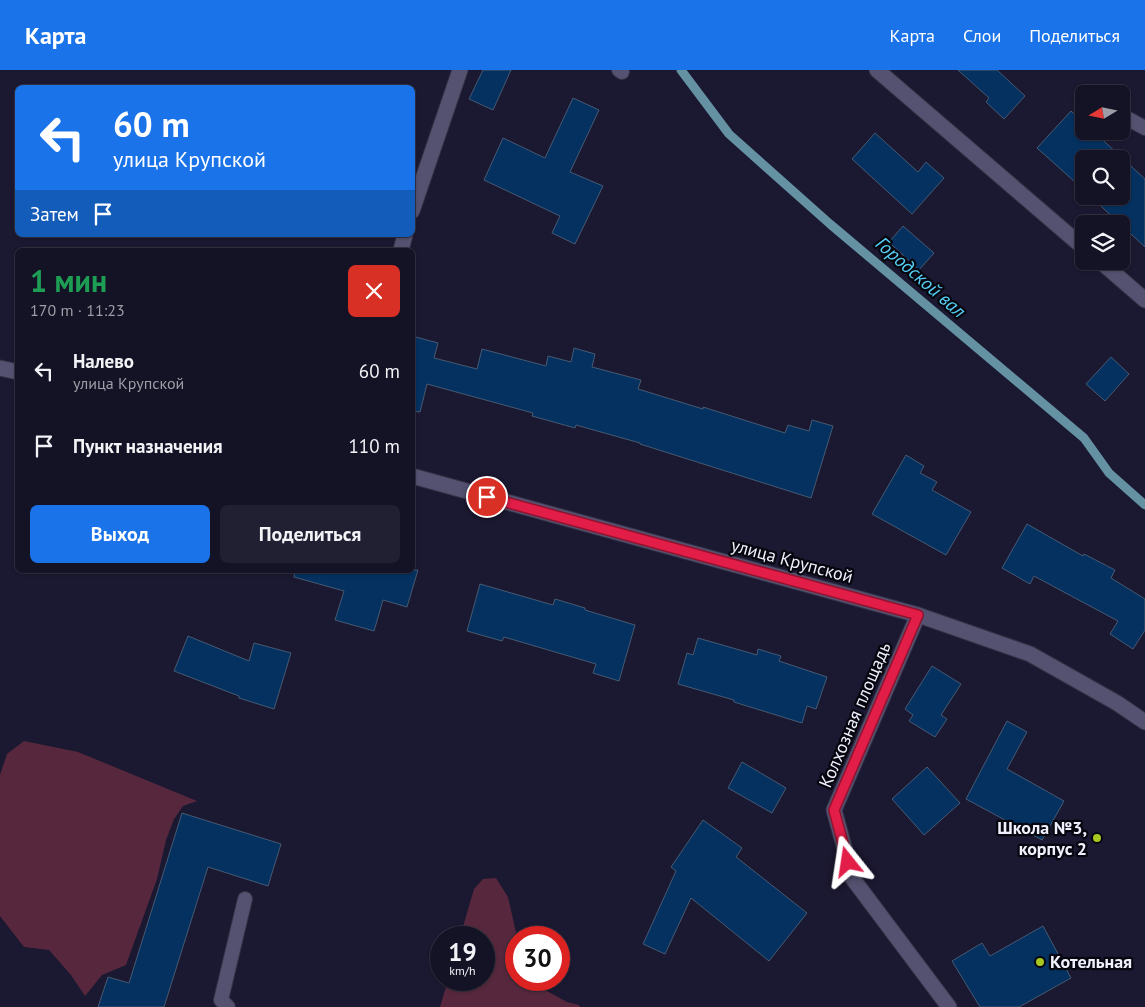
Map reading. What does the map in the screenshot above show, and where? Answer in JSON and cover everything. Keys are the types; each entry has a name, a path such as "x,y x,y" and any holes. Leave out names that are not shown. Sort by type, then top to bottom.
{"street":[{"path":"415,202 460,70"},
{"path":"877,70 1075,240"},
{"path":"1110,270 1145,300"},
{"path":"0,368 15,371"},
{"name":"улица Крупской","path":"415,477 918,615 1030,654 1117,703 1145,722"},
{"name":"Колхозная площадь","path":"918,615 834,810 853,879 948,1007"}],"lane":[{"path":"1130,120 1145,128"},
{"path":"228,1007 221,1000 245,899"}],"shaded area":[{"path":"24,741 78,752 197,801 183,806 174,819 166,840 157,879 126,965 102,975 85,996 71,975 49,950 24,947 0,916 0,775 7,754"},
{"path":"496,878 508,897 515,926 505,926 505,991 547,991 580,1007 440,1007 445,991 495,991 495,926 463,926 474,889 483,879"}],"building":[{"path":"483,70 511,70 493,110 469,99"},
{"path":"958,70 997,70 1025,96 1004,119 986,102 989,98"},
{"path":"573,98 599,110 570,172 603,186 575,244 552,233 560,216 484,180 503,138 545,158"},
{"path":"1071,111 1075,115 1075,140 1103,140 1114,150 1075,150 1075,182 1037,148"},
{"path":"875,133 918,172 926,162 944,178 912,214 852,159"},
{"path":"1130,165 1145,179 1145,247 1130,233 1130,215 1110,215 1100,205 1130,205"},
{"path":"903,226 934,253 919,270 889,242"},
{"path":"415,337 438,343 434,358 477,369 482,349 546,366 548,356 571,362 574,348 595,354 592,367 641,380 638,389 703,409 703,407 785,433 788,425 809,431 812,420 833,426 811,498 640,443 576,425 575,428 532,416 533,413 427,384 420,412 415,411"},
{"path":"1111,357 1129,374 1105,401 1086,384"},
{"path":"906,455 924,466 920,473 937,482 932,490 971,512 946,555 872,514"},
{"path":"1027,524 1083,556 1084,554 1115,570 1111,578 1145,599 1145,630 1133,649 1110,634 1118,621 1034,576 1030,584 1002,568"},
{"path":"415,570 418,570 407,607 383,600 374,631 335,620 344,591 294,577 295,573 415,573"},
{"path":"480,584 553,605 555,599 635,625 619,681 593,673 596,664 504,637 502,641 467,631"},
{"path":"188,636 249,661 254,643 291,653 274,709 239,698 239,696 174,671"},
{"path":"698,638 757,655 758,649 781,656 779,661 827,677 816,709 807,706 802,723 734,702 734,700 678,684 687,653 693,655"},
{"path":"932,666 961,684 941,715 947,719 935,737 909,721 913,715 905,709"},
{"path":"1007,721 1027,732 1007,769 1064,801 1042,840 966,799"},
{"path":"742,762 786,788 772,813 728,788"},
{"path":"927,767 960,803 924,835 892,799"},
{"path":"182,813 281,844 268,886 208,867 164,1007 98,1007 108,977 129,983"},
{"path":"703,820 742,848 736,857 807,913 769,961 691,898 665,954 643,944 676,871 671,867"},
{"path":"1043,926 1071,978 1019,1007 980,1007 952,961 982,943 990,956"}],"waterway":[{"name":"Городской вал","path":"681,70 729,134 830,224 1084,438 1109,473 1145,505"}],"place":[{"name":"Школа №3, корпус 2","path":"1097,838"},
{"name":"Котельная","path":"1040,962"}],"route":[{"path":"487,497 918,615 834,810 848,862"}]}
